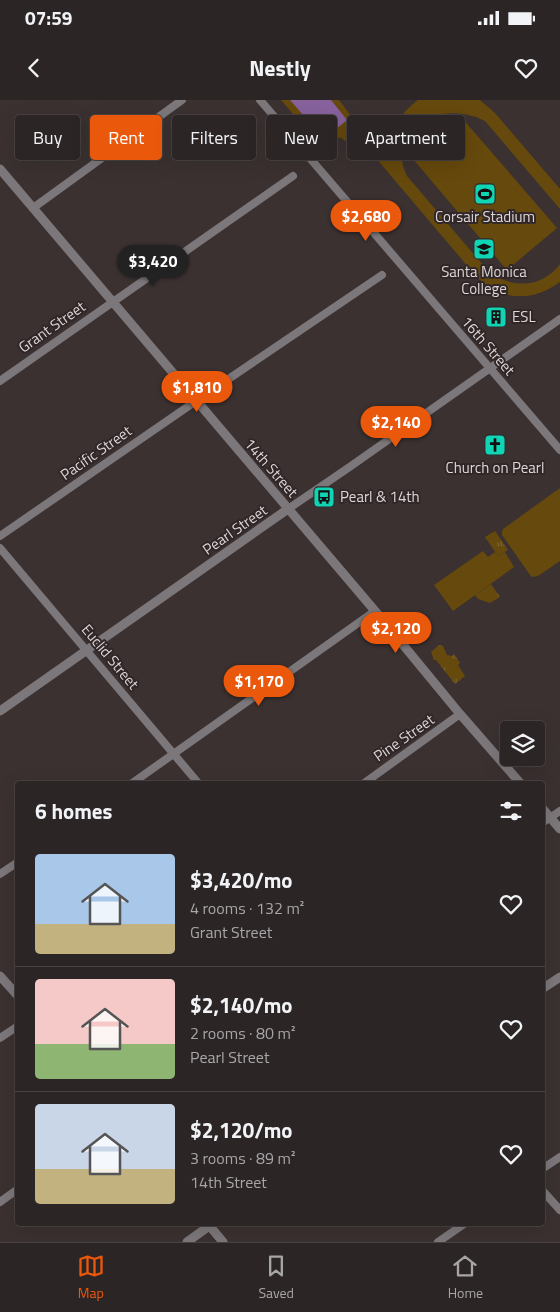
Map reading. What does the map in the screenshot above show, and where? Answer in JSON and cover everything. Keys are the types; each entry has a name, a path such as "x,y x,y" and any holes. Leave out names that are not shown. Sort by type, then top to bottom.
{"street":[{"path":"33,208 182,100"},
{"name":"16th Street","path":"260,100 560,450"},
{"name":"14th Street","path":"0,169 518,781"},
{"name":"Grant Street","path":"0,381 293,176"},
{"name":"Pacific Street","path":"0,536 382,274"},
{"name":"Pearl Street","path":"0,711 560,319"},
{"name":"Euclid Street","path":"0,548 196,781"},
{"path":"135,781 375,611"},
{"name":"Pine Street","path":"366,781 460,714"},
{"path":"560,811 546,820 560,829"},
{"path":"0,874 15,864"},
{"path":"0,976 15,993"},
{"path":"545,987 560,977"},
{"path":"0,1038 15,1028"},
{"path":"545,1167 560,1157"},
{"path":"0,1202 15,1191"},
{"path":"545,1193 560,1210"},
{"path":"187,1242 207,1226"},
{"path":"211,1226 223,1242"},
{"path":"438,1242 461,1226"}],"green space":[{"path":"281,100 339,100 350,115 347,115 347,139 345,141 340,137 337,139 337,115 294,115"},
{"path":"418,100 480,100 495,113 560,189 560,209 485,121 469,115 452,113 403,115"},
{"name":"Corsair Stadium","path":"465,121 557,228 507,270 414,160 465,160"},
{"path":"378,160 402,160 407,176 489,272 498,278 517,283 536,282 553,272 560,264 560,282 549,289 527,296 505,294 495,290 475,275"},
{"path":"560,488 560,561 538,576 532,577 502,535 502,532 503,529"},
{"path":"495,531 508,550 498,556 485,537"},
{"path":"483,551 488,557 495,552 498,556 505,552 514,567 453,611 434,585"},
{"path":"491,584 500,597 490,603 478,599 475,595"},
{"path":"439,645 443,646 447,655 452,656 454,654 460,663 458,665 465,676 455,684 436,660 434,660 431,652"}],"shaded area":[{"path":"290,100 331,100 347,120 337,128 337,115 303,115"}],"place":[{"name":"Corsair Stadium","path":"485,194"},
{"name":"Santa Monica College","path":"484,249"},
{"name":"ESL","path":"496,317"},
{"name":"Church on Pearl","path":"495,445"},
{"name":"Pearl & 14th","path":"324,497"}]}
